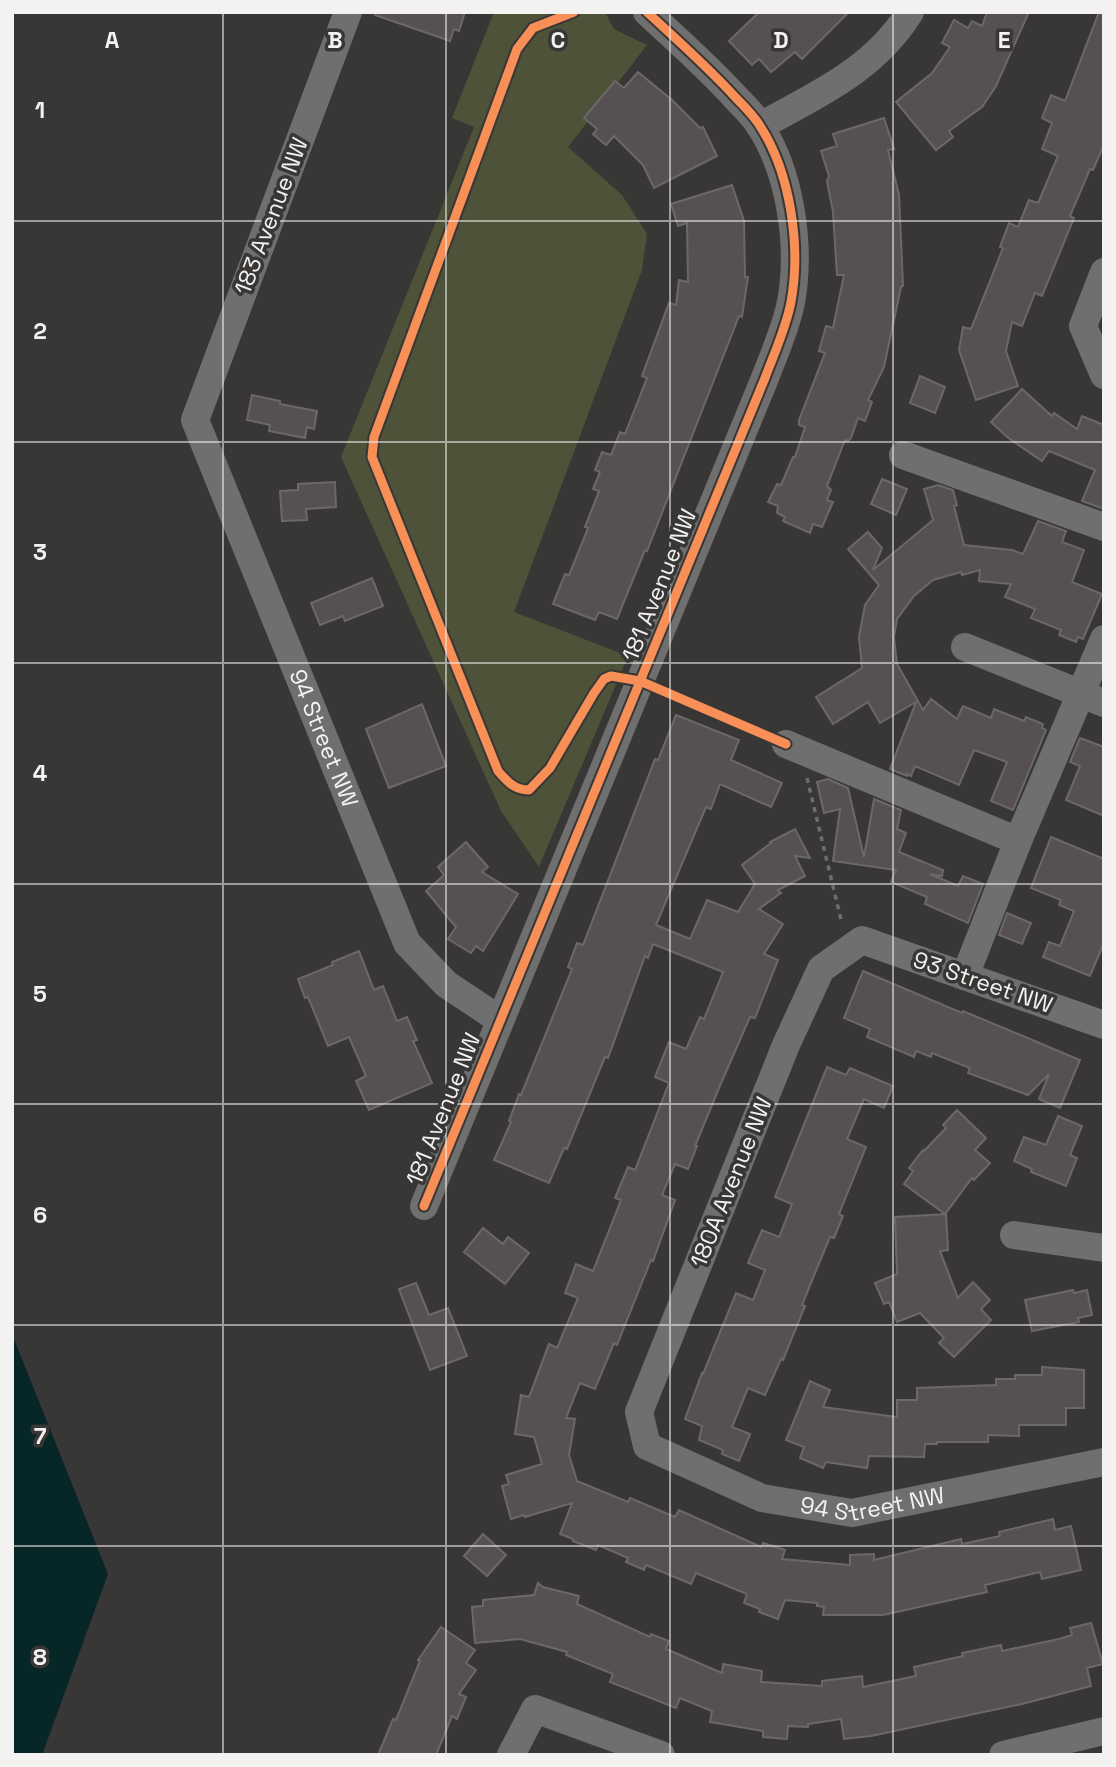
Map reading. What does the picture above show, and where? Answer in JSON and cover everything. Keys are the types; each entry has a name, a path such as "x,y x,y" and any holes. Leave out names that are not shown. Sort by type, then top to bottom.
{"street":[{"name":"183 Avenue NW","path":"195,420 348,12"},
{"name":"181 Avenue NW","path":"424,1206 769,366 791,304 796,262 793,222 785,183 760,126 716,76 647,12"},
{"path":"760,126 855,73 880,51 909,12"},
{"path":"1104,272 1083,326 1104,375"},
{"name":"94 Street NW","path":"195,420 407,943 446,984 500,1020"},
{"path":"903,455 1104,527"},
{"path":"965,976 1018,841 1093,698 1104,639"},
{"path":"965,647 1093,698"},
{"path":"786,744 1018,841"},
{"name":"93 Street NW","path":"855,945 965,976 1104,1025"},
{"name":"180A Avenue NW","path":"647,1446 639,1412 786,1045 821,969 855,945"},
{"path":"1014,1235 1104,1248"},
{"name":"94 Street NW","path":"647,1446 762,1498 852,1513 1104,1462"},
{"path":"511,1755 535,1709 661,1755"},
{"path":"1003,1755 1104,1731"}],"path":[{"path":"786,744 805,768 855,945"}],"green space":[{"path":"494,12 605,12 614,29 647,45 568,147 622,195 647,234 642,270 514,612 628,656 539,867 501,811 341,457 474,127 452,118"}],"water":[{"path":"12,1334 108,1574 42,1755 12,1755"}],"building":[{"path":"375,12 465,12 459,31 454,29 450,41 375,15"},
{"path":"759,12 849,12 802,59 795,52 771,72 759,59 752,65 729,41"},
{"path":"987,12 1029,12 996,86 982,107 949,131 953,137 936,150 896,102 932,73 950,47 942,43 954,20 968,28 972,21 982,26"},
{"path":"1099,12 1104,12 1104,145 1093,170 1090,169 1070,216 1074,218 1042,296 1035,293 1022,326 1012,322 1006,351 1018,386 976,400 959,350 963,327 971,329 1003,248 1000,247 1009,223 1018,227 1029,200 1038,203 1058,156 1042,149 1052,123 1042,118 1051,95 1065,101"},
{"path":"638,72 700,128 703,127 717,156 654,188 643,165 614,136 606,145 593,134 597,129 584,118 615,81 624,88"},
{"path":"884,118 894,149 888,150 899,195 903,286 884,367 868,400 872,402 865,421 858,418 851,438 845,440 827,486 831,490 827,500 833,502 822,527 813,524 810,533 783,521 785,517 777,513 778,506 768,502 777,484 781,485 795,457 805,427 799,425 799,420 825,353 819,351 826,326 833,328 844,275 837,275 833,212 827,181 829,176 821,151 837,146 833,134"},
{"path":"732,185 744,221 745,277 748,277 742,317 739,316 647,551 645,550 617,619 599,612 595,620 553,604 565,574 569,575 588,528 585,527 599,491 593,489 600,472 595,470 602,452 611,455 620,432 625,434 647,378 642,376 669,303 676,305 679,280 688,282 687,223 678,226 671,204"},
{"path":"920,376 945,387 935,413 910,403"},
{"path":"1022,389 1052,416 1054,413 1077,429 1082,416 1104,425 1104,509 1082,501 1095,470 1049,451 1042,461 1007,437 991,422"},
{"path":"252,395 317,411 314,429 307,427 305,438 269,431 270,425 247,420"},
{"path":"882,479 907,489 896,515 871,504"},
{"path":"335,482 336,507 306,509 307,520 282,521 280,491 298,490 298,484"},
{"path":"938,485 953,490 957,505 954,506 964,545 1012,550 1023,554 1038,521 1066,531 1062,542 1084,550 1072,582 1102,594 1083,639 1078,637 1076,642 1059,635 1061,630 1031,618 1035,609 1005,597 1011,584 979,581 980,570 933,580 914,596 897,619 894,637 897,664 923,710 931,699 957,719 963,706 991,718 994,709 1024,721 1026,717 1043,724 1042,728 1046,730 1013,810 991,801 1007,762 974,750 959,785 915,766 911,776 890,769 916,702 880,723 868,702 833,724 816,697 862,668 859,637 865,605 879,585 848,549 868,532 882,548 873,570 933,520 924,489"},
{"path":"372,578 383,606 345,621 343,616 320,625 311,603"},
{"path":"422,704 446,766 389,788 366,729"},
{"path":"676,715 739,740 731,760 782,783 771,807 720,784 711,809 706,807 656,925 690,939 707,900 738,912 755,884 742,865 770,842 795,829 810,858 795,856 805,876 778,890 781,893 759,909 783,924 764,954 778,960 755,1018 750,1017 719,1088 688,1169 675,1164 662,1195 675,1200 653,1261 651,1260 617,1345 614,1343 595,1389 580,1383 566,1418 575,1419 569,1455 577,1481 628,1502 630,1498 675,1517 679,1510 761,1547 763,1543 785,1550 782,1559 850,1565 850,1555 874,1554 874,1560 961,1539 962,1544 1000,1536 999,1532 1053,1519 1055,1530 1071,1526 1081,1570 1042,1579 1040,1572 985,1585 987,1592 883,1615 823,1615 824,1607 817,1606 817,1603 785,1600 778,1619 744,1603 747,1594 696,1573 691,1584 646,1565 644,1570 626,1562 628,1558 598,1545 596,1550 560,1534 572,1503 511,1519 502,1486 509,1484 506,1475 542,1464 534,1437 515,1434 521,1395 529,1397 549,1344 557,1348 578,1298 565,1293 576,1264 593,1271 621,1200 615,1198 628,1167 635,1170 669,1083 655,1077 669,1042 686,1049 700,1017 704,1019 723,972 653,944 648,958 645,956 608,1058 605,1057 567,1149 564,1148 549,1183 494,1160 572,969 568,967 577,943 583,945 655,759 658,760"},
{"path":"1080,738 1104,747 1104,816 1066,800 1080,766 1070,762"},
{"path":"828,779 848,788 864,857 874,799 901,810 897,829 906,833 899,852 943,870 942,876 930,874 958,886 963,876 983,884 968,923 925,904 927,897 891,882 896,870 833,861 840,809 824,813 817,782"},
{"path":"1051,837 1104,859 1104,943 1090,976 1043,957 1049,942 1060,946 1074,911 1059,905 1061,900 1031,888"},
{"path":"466,842 488,867 482,872 518,894 483,951 476,946 471,953 448,939 456,927 426,891 444,875 438,867"},
{"path":"1007,913 1031,923 1022,944 999,935"},
{"path":"359,951 374,990 383,986 397,1021 407,1017 417,1040 413,1041 432,1083 369,1110 356,1081 366,1076 349,1037 328,1046 298,979"},
{"path":"863,971 1080,1060 1060,1108 1039,1099 1049,1074 1028,1095 968,1073 970,1068 932,1053 931,1057 916,1051 914,1057 867,1037 870,1029 844,1018"},
{"path":"827,1067 846,1075 850,1068 893,1086 884,1108 864,1099 847,1139 866,1147 839,1214 843,1216 834,1238 830,1237 783,1360 781,1359 765,1395 748,1388 732,1427 750,1434 739,1461 722,1454 723,1450 699,1440 702,1426 685,1419 736,1293 753,1300 765,1270 748,1263 762,1230 779,1237 792,1204 775,1197"},
{"path":"957,1110 986,1138 975,1150 990,1163 974,1180 972,1178 945,1214 904,1184 913,1171 909,1168 946,1128 943,1125"},
{"path":"1058,1116 1082,1126 1070,1155 1077,1158 1066,1186 1031,1172 1032,1169 1014,1161 1024,1137 1046,1145"},
{"path":"946,1214 948,1250 940,1251 958,1298 973,1282 990,1300 981,1309 991,1320 954,1357 939,1343 944,1338 920,1313 897,1322 889,1302 884,1304 875,1283 897,1274 895,1217"},
{"path":"483,1228 503,1244 508,1237 529,1253 505,1284 464,1252"},
{"path":"416,1283 429,1315 448,1308 467,1356 430,1370 399,1289"},
{"path":"1073,1290 1074,1293 1087,1290 1092,1315 1078,1318 1079,1322 1032,1331 1025,1300"},
{"path":"1042,1367 1084,1370 1084,1408 1066,1408 1066,1425 1019,1425 1019,1436 988,1435 988,1442 925,1444 924,1457 869,1456 867,1468 826,1462 823,1468 800,1458 804,1447 786,1440 810,1381 830,1390 823,1407 897,1417 897,1400 917,1400 917,1388 996,1385 996,1379 1015,1379 1015,1375 1042,1375"},
{"path":"483,1534 506,1555 487,1576 464,1556"},
{"path":"538,1583 543,1587 579,1596 577,1604 650,1637 651,1634 669,1641 666,1649 722,1673 723,1664 762,1671 761,1682 822,1686 822,1681 862,1676 863,1687 916,1676 914,1667 963,1656 962,1653 1001,1645 1002,1651 1059,1639 1072,1635 1070,1628 1091,1623 1103,1664 1087,1668 1091,1686 1022,1704 871,1736 844,1739 841,1719 808,1724 808,1727 788,1726 787,1739 763,1737 763,1731 710,1722 712,1711 680,1698 676,1708 610,1682 613,1674 566,1655 567,1652 520,1639 475,1643 472,1607 483,1606 483,1600 534,1595"},
{"path":"441,1627 475,1650 466,1663 476,1670 459,1694 466,1697 457,1719 452,1716 436,1755 378,1755 393,1719 396,1720 420,1661 418,1660"}],"cycle path":[{"path":"574,12 533,28 517,49 374,437 372,457 498,771 512,785 529,790 550,768 594,693 604,679 611,676 640,681 786,744"},
{"path":"424,1206 765,378 791,302 795,258 791,211 771,145 758,122 746,108 647,12"}]}
